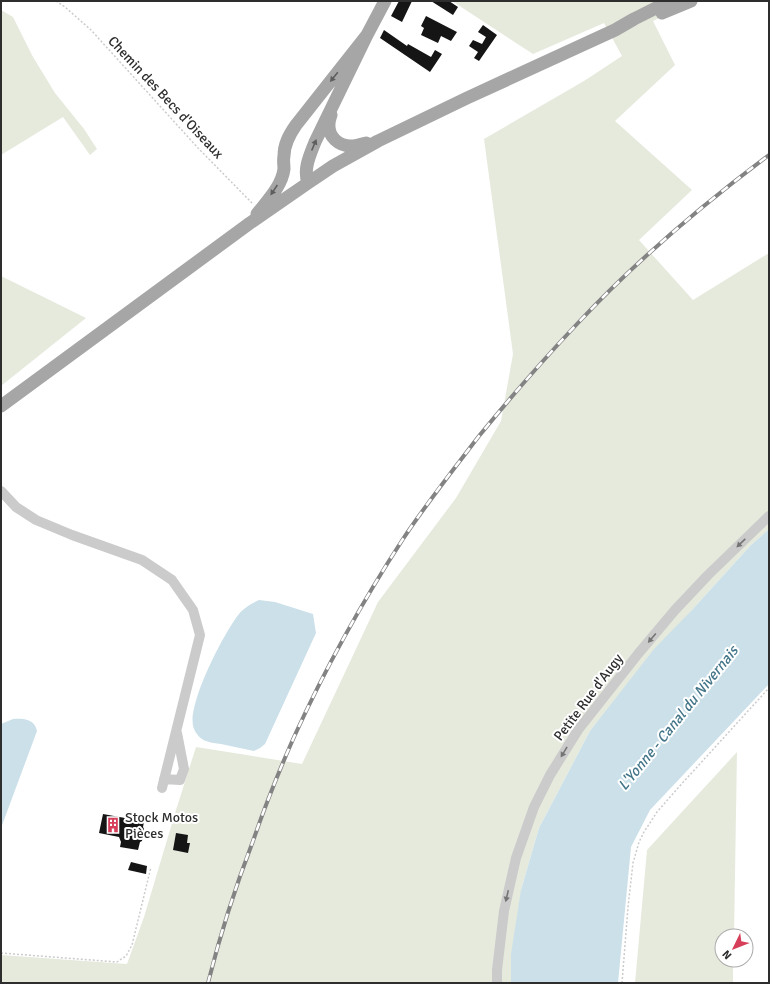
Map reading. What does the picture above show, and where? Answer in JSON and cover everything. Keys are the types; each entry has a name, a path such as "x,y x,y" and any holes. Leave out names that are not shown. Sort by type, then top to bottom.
{"main road":[{"path":"308,183 306,169 315,142 385,1"},
{"path":"1,406 250,223 333,166 378,141 615,30 670,1"},
{"path":"615,30 636,24 691,1"},
{"path":"250,223 276,188 281,178 284,168 284,150 289,135 367,35"},
{"path":"320,95 327,96 333,105 328,124 329,130 337,142 344,146 352,146 378,141"},
{"path":"284,168 296,191"}],"street":[{"path":"1,491 16,507 36,520 72,535 142,560 172,580 193,610 200,635 176,730 163,784 180,780 184,769 176,730"},
{"name":"Petite Rue d'Augy","path":"497,983 497,970 504,911 516,858 534,807 550,775 578,730 670,616 708,575 769,516"}],"path":[{"name":"Chemin des Becs d'Oiseaux","path":"56,1 91,30 198,148 248,200 261,209"},
{"path":"622,983 633,863 639,842 657,812 769,688"},
{"path":"1,953 117,962 126,956 132,945 151,867"}],"shaded area":[{"path":"452,1 694,1 653,21 675,65 615,121 692,190 639,240 693,300 769,253 769,529 750,546 691,611 590,731 539,828 521,890 539,983 1,983 1,955 127,964 144,917 196,747 302,764 378,602 456,498 501,421 513,354 484,139 584,81 622,56 604,23 533,54"},
{"path":"1,10 13,17 33,57 55,93 84,129 97,149 90,155 63,117 1,155"},
{"path":"1,276 86,318 1,386"},
{"path":"737,752 734,928 714,928 714,968 733,968 733,983 635,983 647,850"}],"water":[{"name":"L'Yonne - Canal du Nivernais","path":"769,529 769,684 650,810 631,847 618,983 511,983 511,954 521,890 539,828 590,731 654,649 750,546"},
{"path":"259,600 275,602 313,614 316,633 265,744 254,751 204,740 196,733 193,721 194,707 215,653 239,614 248,606"},
{"path":"13,719 28,720 34,724 37,731 1,828 1,724"}],"building":[{"path":"399,1 412,1 402,22 391,16"},
{"path":"431,1 449,1 458,7 453,15"},
{"path":"426,16 457,32 451,41 441,36 438,43 421,35 424,28 421,26"},
{"path":"483,25 497,35 479,61 474,58 478,52 469,46 473,40 482,44 486,37 478,32"},
{"path":"384,30 407,46 408,44 431,57 435,50 442,54 430,72 380,38"},
{"path":"103,814 136,820 137,815 145,817 142,841 140,842 138,850 120,847 121,842 119,837 99,833"},
{"path":"176,833 188,835 187,843 190,843 188,853 173,850"},
{"path":"131,862 147,866 146,874 128,870"}],"railway":[{"path":"208,983 240,876 267,802 294,737 318,686 345,636 373,587 412,526 479,436 539,365 599,301 669,235 769,155"}],"place":[{"name":"Stock Motos Pièces","path":"113,825"}]}
